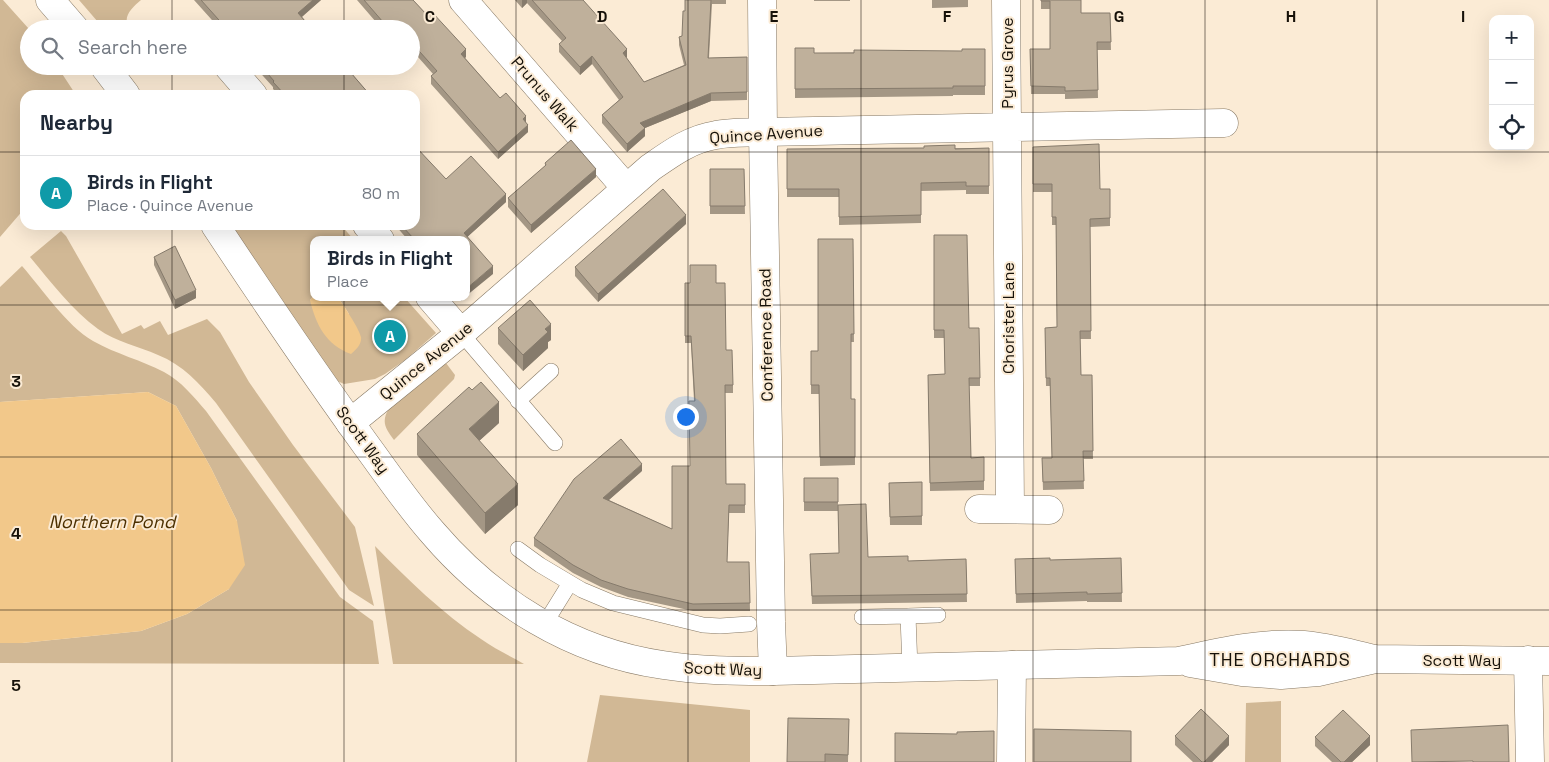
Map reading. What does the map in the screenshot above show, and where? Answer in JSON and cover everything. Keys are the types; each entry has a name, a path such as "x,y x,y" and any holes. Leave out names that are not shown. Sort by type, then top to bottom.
{"street":[{"path":"50,0 67,20"},
{"name":"Prunus Walk","path":"463,0 626,188"},
{"name":"Conference Road","path":"762,0 773,671"},
{"name":"Pyrus Grove","path":"1006,0 1007,126"},
{"path":"111,75 122,90"},
{"name":"Quince Avenue","path":"350,423 461,333 626,188 672,152 695,140 716,134 763,132 1224,123"},
{"name":"Chorister Lane","path":"1007,126 1010,509"},
{"name":"Scott Way","path":"218,230 314,373 417,513 448,550 489,588 544,625 570,637 627,658 661,665 718,671 773,671 1179,661 1242,648 1286,645 1321,647 1375,660 1538,660"},
{"path":"433,301 461,333"},
{"path":"978,510 1049,510"},
{"path":"1530,762 1538,660"},
{"path":"1012,665 1012,762"}],"lane":[{"path":"461,333 555,443"},
{"path":"518,401 551,371"},
{"path":"518,549 540,565 582,590 613,604 703,625 749,624"},
{"path":"544,625 570,582"},
{"path":"908,616 910,668"},
{"path":"862,617 938,616"}],"shaded area":[{"path":"0,0 3,0 21,20 20,75 63,75 73,90 20,90 20,214 0,237"},
{"path":"79,0 141,0 131,9 127,20 96,20"},
{"path":"231,230 345,230 351,236 310,236 310,301 349,314 341,301 408,301 436,333 405,360 375,379 344,384 331,378"},
{"path":"61,231 66,236 122,334 141,325 144,329 160,321 168,335 207,319 220,332 249,382 293,445 355,527 374,606 349,590 216,403 197,382 183,369 167,359 120,341 98,329 71,304 30,257"},
{"path":"22,266 64,317 83,334 102,346 164,372 182,385 197,400 340,597 373,621 379,664 0,663 0,643 22,643 141,631 187,614 229,589 237,521 211,468 176,406 148,392 0,402 0,287"},
{"path":"443,359 455,375 454,379 394,440 385,425 385,417 389,408"},
{"path":"375,546 412,583 452,618 486,643 524,664 393,664"},
{"path":"600,695 750,710 750,762 587,762"},
{"path":"1281,701 1281,762 1245,762 1246,703"}],"water":[{"path":"310,301 341,301 361,337 357,349 351,354 335,345 323,333 315,318"},
{"name":"Northern Pond","path":"148,392 176,406 211,468 237,521 245,565 229,589 187,614 141,631 22,643 0,643 0,402"}],"building":[{"path":"201,0 313,0 298,13 304,20 219,20"},
{"path":"364,0 413,0 427,15 431,11 466,49 461,54 500,98 506,93 526,116 523,119 528,125 498,152 431,76 437,71 420,52 420,20 381,20"},
{"path":"532,0 583,0 627,49 623,53 644,82 686,65 679,37 682,36 685,0 711,0 708,58 747,57 747,92 711,93 640,123 645,128 627,144 602,115 623,97 592,56 580,67 559,44 566,38"},
{"path":"1041,0 1081,0 1081,13 1110,13 1111,42 1097,42 1098,90 1065,91 1065,87 1031,86 1030,49 1050,49 1050,1"},
{"path":"795,48 814,48 814,53 854,53 854,50 962,51 962,49 985,49 985,86 795,89"},
{"path":"269,75 353,75 366,90 280,90"},
{"path":"571,140 596,169 531,225 508,198"},
{"path":"1099,144 1100,189 1110,189 1110,218 1090,219 1091,331 1080,331 1081,375 1092,375 1093,451 1083,451 1084,481 1043,482 1042,458 1052,458 1050,378 1046,378 1045,328 1057,327 1056,217 1052,217 1052,184 1033,184 1033,147"},
{"path":"955,145 955,149 989,148 989,186 966,186 966,182 921,183 921,215 839,217 839,189 787,189 787,149 924,148 924,146"},
{"path":"420,151 446,179 471,156 506,194 464,233 467,236 411,236 406,230 420,230"},
{"path":"710,169 744,169 745,206 710,206"},
{"path":"663,189 686,215 598,294 575,267"},
{"path":"934,235 967,235 969,328 979,328 980,378 969,378 971,458 984,457 984,481 930,483 928,375 945,374 944,330 934,330"},
{"path":"818,239 853,239 854,334 851,334 851,399 855,399 855,457 820,457 819,385 811,385 811,351 818,351"},
{"path":"470,240 493,266 470,286"},
{"path":"175,246 196,290 175,300 154,257"},
{"path":"690,265 716,265 716,283 725,283 726,350 732,350 733,385 725,385 726,484 745,484 745,505 729,505 727,562 749,562 750,603 693,604 628,589 601,580 573,565 534,538 574,479 621,439 642,464 603,498 672,529 672,466 690,466 689,401 695,401 691,336 685,336 685,283 690,283"},
{"path":"530,300 551,324 545,329 548,332 523,355 498,328"},
{"path":"481,382 499,402 469,429 518,484 485,513 417,434 469,387 472,390"},
{"path":"804,478 838,478 838,502 804,502"},
{"path":"922,482 922,516 890,517 889,483"},
{"path":"866,504 868,557 908,556 908,561 966,559 967,594 812,596 810,554 839,553 838,505"},
{"path":"1050,558 1050,560 1121,558 1122,593 1016,594 1015,559"},
{"path":"1201,709 1229,736 1204,762 1175,736"},
{"path":"1343,710 1370,736 1344,762 1341,762 1315,737"},
{"path":"788,718 849,719 848,755 825,754 825,762 787,762"},
{"path":"1508,725 1509,762 1412,762 1411,730"},
{"path":"1034,729 1131,731 1131,762 1034,762"},
{"path":"994,731 994,762 895,762 895,733 957,734 957,732"}],"place":[{"name":"Birds in Flight","path":"390,336"}],"district":[{"name":"THE ORCHARDS","path":"1280,659"}]}
